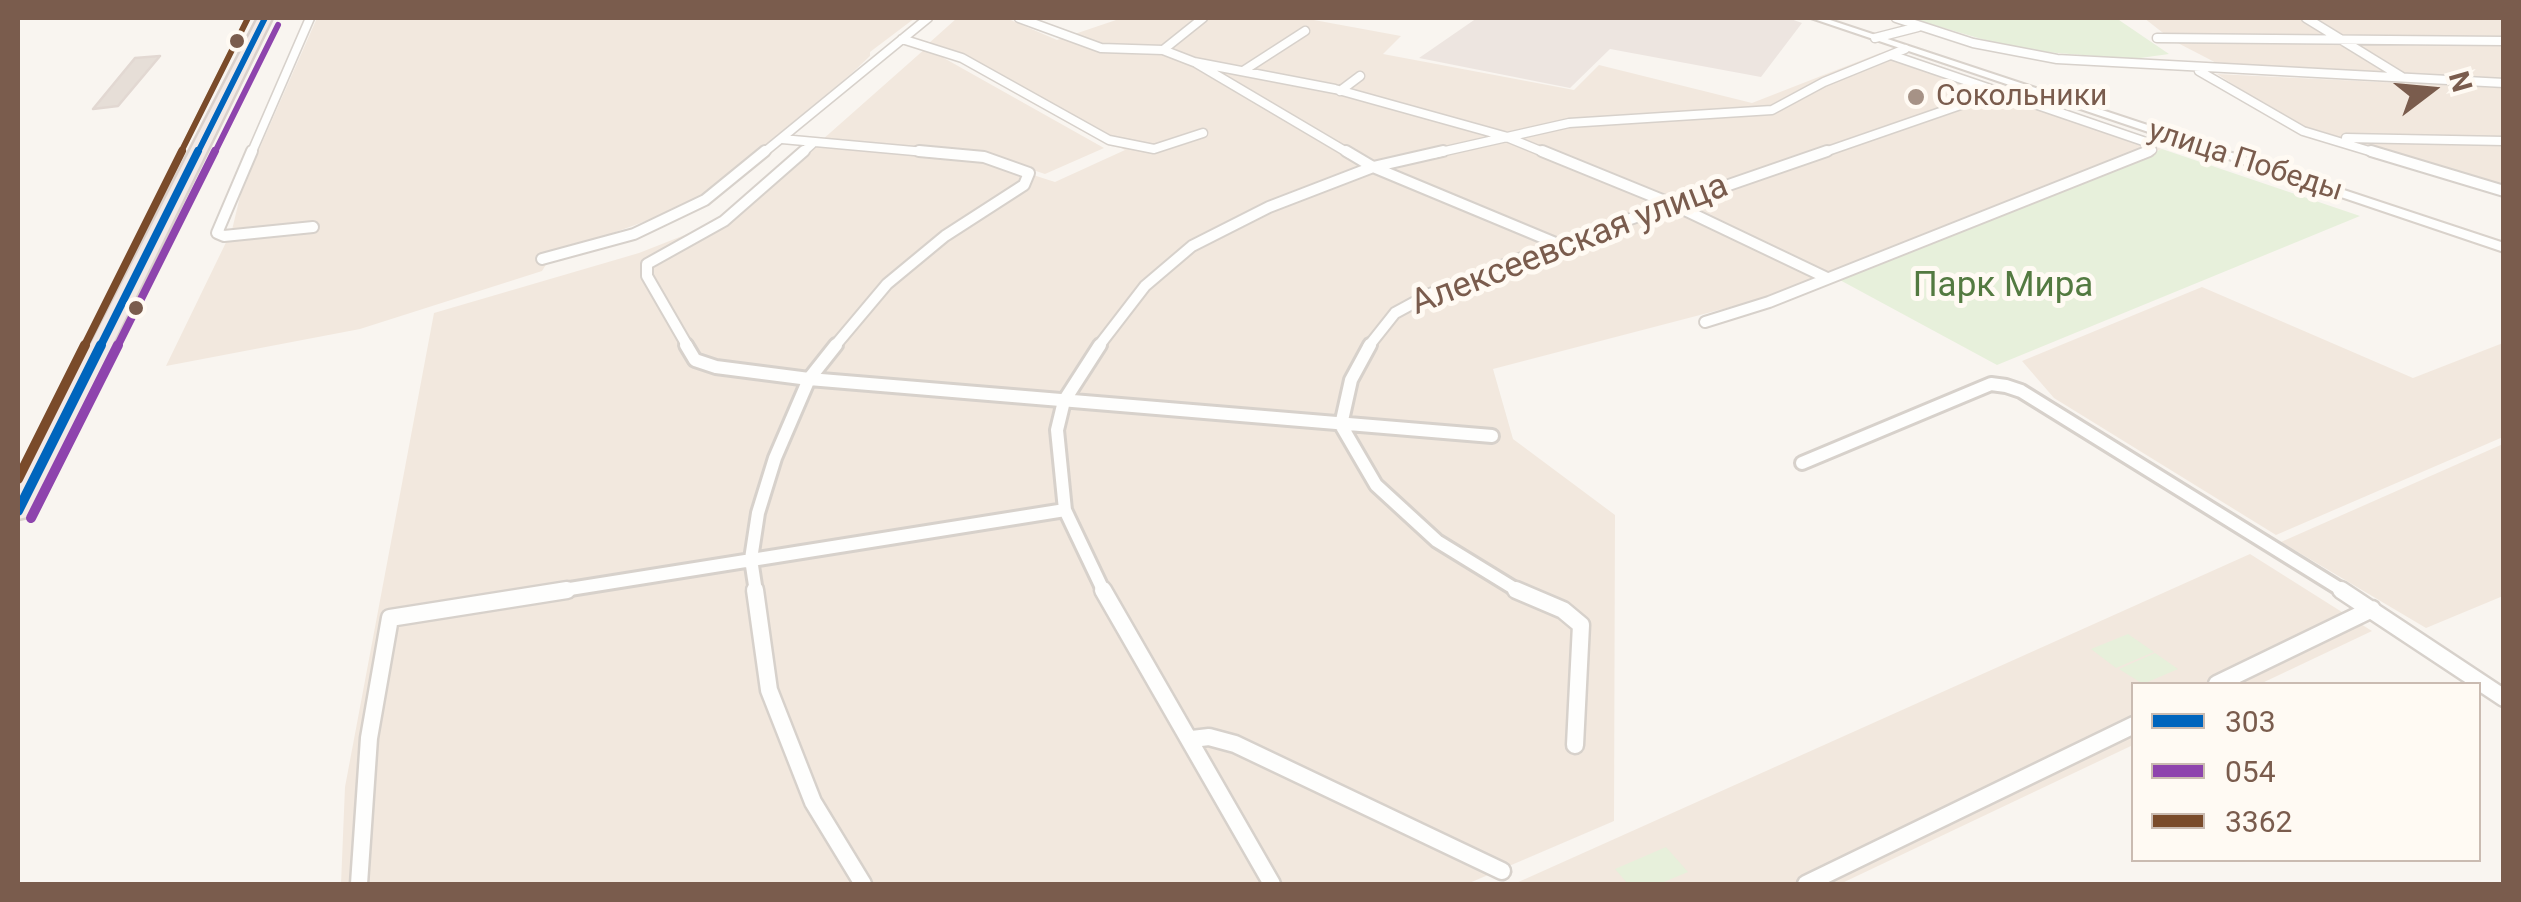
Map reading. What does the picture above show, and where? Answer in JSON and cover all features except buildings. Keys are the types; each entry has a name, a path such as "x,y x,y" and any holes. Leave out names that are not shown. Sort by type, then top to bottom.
{"highway":[{"path":"18,511 265,18"}],"street":[{"path":"310,18 217,233 224,236 313,227"},
{"path":"542,259 634,234 692,207 730,183 928,18"},
{"path":"1019,18 1101,48 1162,50 1194,62 1344,92 1504,136 1672,204 1827,278"},
{"path":"1162,50 1203,18"},
{"name":"улица Победы","path":"1816,18 2504,248"},
{"path":"1896,18 2013,52 2235,72 2504,83"},
{"path":"2306,18 2406,80"},
{"path":"1875,38 1920,26"},
{"path":"1243,72 1305,32"},
{"path":"2157,38 2504,40"},
{"path":"902,40 962,58 1110,140 1154,149 1203,132"},
{"path":"1272,884 1192,739 1112,609 1065,510 1058,443 1064,401 1104,338 1145,286 1192,246 1269,206 1373,167 1568,123 1760,112 1905,49"},
{"path":"1705,322 2152,150 2144,141 1891,55"},
{"path":"1194,62 1373,167 1558,244"},
{"path":"2197,69 2285,122 2504,191"},
{"path":"1344,92 1360,76"},
{"name":"Алексеевская улица","path":"1341,425 1351,380 1362,354 1396,312 1430,294 1558,244 1998,92"},
{"path":"2024,101 2041,94"},
{"path":"2328,138 2504,141"},
{"path":"782,139 984,157 1029,173 1027,182 1017,190 945,236 888,284 809,379 775,458 758,513 752,560 768,690 813,802 864,884"},
{"path":"812,144 724,221 696,240 649,261 645,267 646,276 695,360 716,367 809,379 1492,436"},
{"path":"1802,463 1991,384 2006,386 2021,391 2372,609 2480,682"},
{"path":"1341,425 1376,485 1426,532 1504,584 1563,610 1580,625 1575,745"},
{"path":"360,884 360,832 369,738 390,618 1065,510"},
{"path":"2221,682 2372,609"},
{"path":"2481,682 2504,698"},
{"path":"1806,884 2131,726"},
{"path":"1192,739 1209,737 1235,744 1502,871"}],"shaded area":[{"path":"317,18 915,18 712,189 660,216 552,255 542,271 360,329 166,366 232,230 242,188"},
{"path":"957,18 1006,18 1057,40 1122,18 1303,18 1401,36 1383,54 1574,90 1599,65 1752,103 1880,53 2162,149 1838,279 1493,369 1513,439 1615,515 1614,821 1467,884 341,884 345,787 434,313 639,253 700,229 778,181 817,145 983,159 1055,182 1125,150 928,44"},
{"path":"1477,18 1788,18 1802,23 1761,77 1610,49 1570,88 1419,58"},
{"path":"2144,18 2503,18 2503,81 2230,70 2172,40"},
{"path":"926,48 1104,148 1045,174 988,155 822,140"},
{"path":"2217,74 2503,88 2503,186 2313,131 2283,117"},
{"path":"2202,287 2413,378 2503,343 2503,437 2276,535 2054,398 2022,361"},
{"path":"2503,444 2503,596 2426,628 2281,542"},
{"path":"2250,554 2372,631 2264,682 2131,682 2131,746 1840,884 1514,884"}],"green space":[{"path":"1910,18 2116,18 2169,54 2133,59 2019,50"},
{"name":"Парк Мира","path":"2162,149 2360,216 1997,365 1838,279"},
{"path":"2128,634 2154,652 2116,668 2091,649"},
{"path":"2155,653 2178,669 2140,682 2119,669"},
{"path":"1666,847 1688,872 1659,884 1628,884 1615,869"}],"transit line":[{"name":"3362","path":"18,479 248,18"},
{"name":"303","path":"18,511 265,18"},
{"name":"054","path":"31,518 278,25"}],"place":[{"name":"Сокольники","path":"1916,97"}]}
